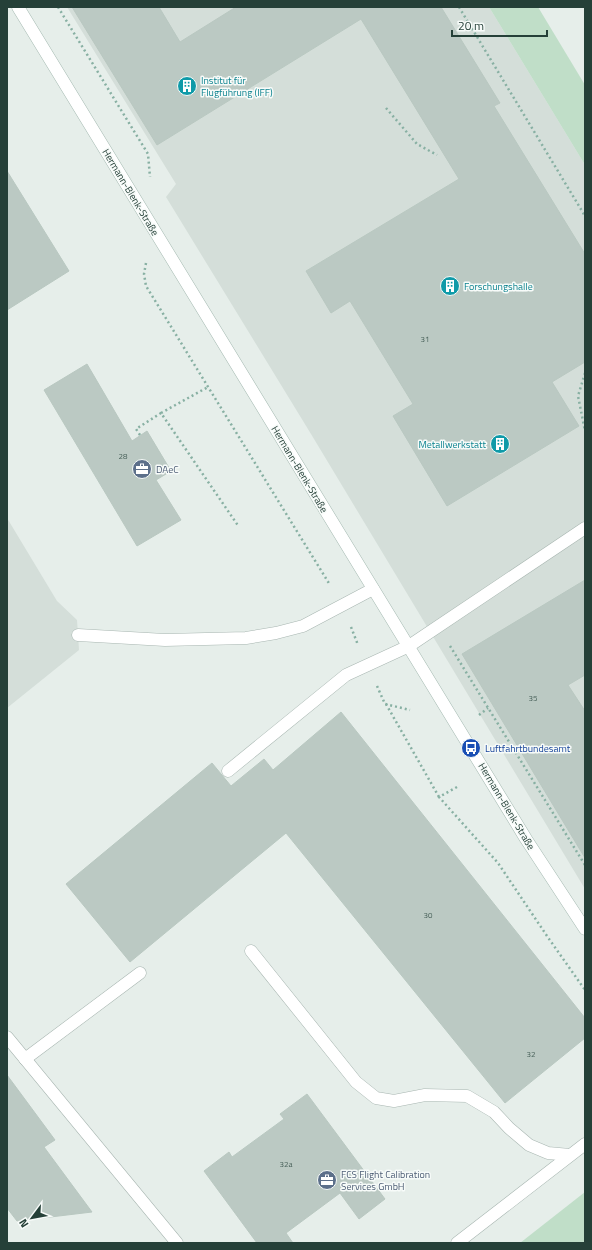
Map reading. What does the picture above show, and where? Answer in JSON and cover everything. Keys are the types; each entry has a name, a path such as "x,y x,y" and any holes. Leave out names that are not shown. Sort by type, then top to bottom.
{"street":[{"name":"Hermann-Blenk-Straße","path":"18,7 526,839 585,929"},
{"path":"228,770 346,675 409,646 585,528"},
{"path":"78,635 165,640 246,638 276,633 303,626 373,589"},
{"path":"251,951 356,1082 376,1098 394,1101 425,1095 467,1096 494,1112 509,1128 529,1145 548,1153 570,1155"},
{"path":"25,1059 140,973"},
{"path":"7,1037 176,1243"},
{"path":"457,1243 585,1144"}],"path":[{"path":"58,7 148,154 150,182"},
{"path":"459,7 585,216"},
{"path":"386,108 417,144 437,154"},
{"path":"146,261 144,274 146,286 342,606 385,704 439,797 498,864 585,990"},
{"path":"585,373 578,396 585,431"},
{"path":"140,436 136,429 208,387"},
{"path":"161,414 239,527"},
{"path":"438,626 585,865"},
{"path":"385,704 410,710"},
{"path":"479,714 488,708"},
{"path":"439,797 457,787"}],"shaded area":[{"path":"67,7 489,7 585,165 585,889 311,434 166,197 176,184"},
{"path":"7,518 57,601 77,620 79,650 7,708"}],"green space":[{"path":"489,7 538,7 585,85 585,165"},
{"path":"585,1192 585,1243 520,1243"}],"building":[{"path":"72,7 159,7 180,42 236,7 441,7 500,103 494,106 585,254 585,362 552,382 579,426 447,506 393,416 413,404 350,301 331,313 306,271 459,179 361,19 157,145"},
{"path":"7,171 69,271 7,310"},
{"path":"87,364 132,441 147,431 171,471 156,480 181,520 137,546 44,390"},
{"path":"585,580 585,675 568,685 585,711 585,858 462,654"},
{"path":"341,712 585,1018 585,1038 505,1103 286,833 130,962 66,884 212,763 231,786 264,759 273,770"},
{"path":"7,1075 55,1140 44,1147 92,1212 17,1221 7,1208"},
{"path":"307,1094 385,1199 359,1219 340,1193 286,1233 293,1243 257,1243 204,1171 229,1152 232,1157 284,1119 280,1114"}],"place":[{"name":"Institut für Flugführung (IFF)","path":"187,86"},
{"name":"Forschungshalle","path":"450,286"},
{"name":"Metallwerkstatt","path":"500,444"},
{"name":"DAeC","path":"142,469"},
{"name":"Luftfahrtbundesamt","path":"471,748"},
{"name":"FCS Flight Calibration Services GmbH","path":"327,1180"}]}
